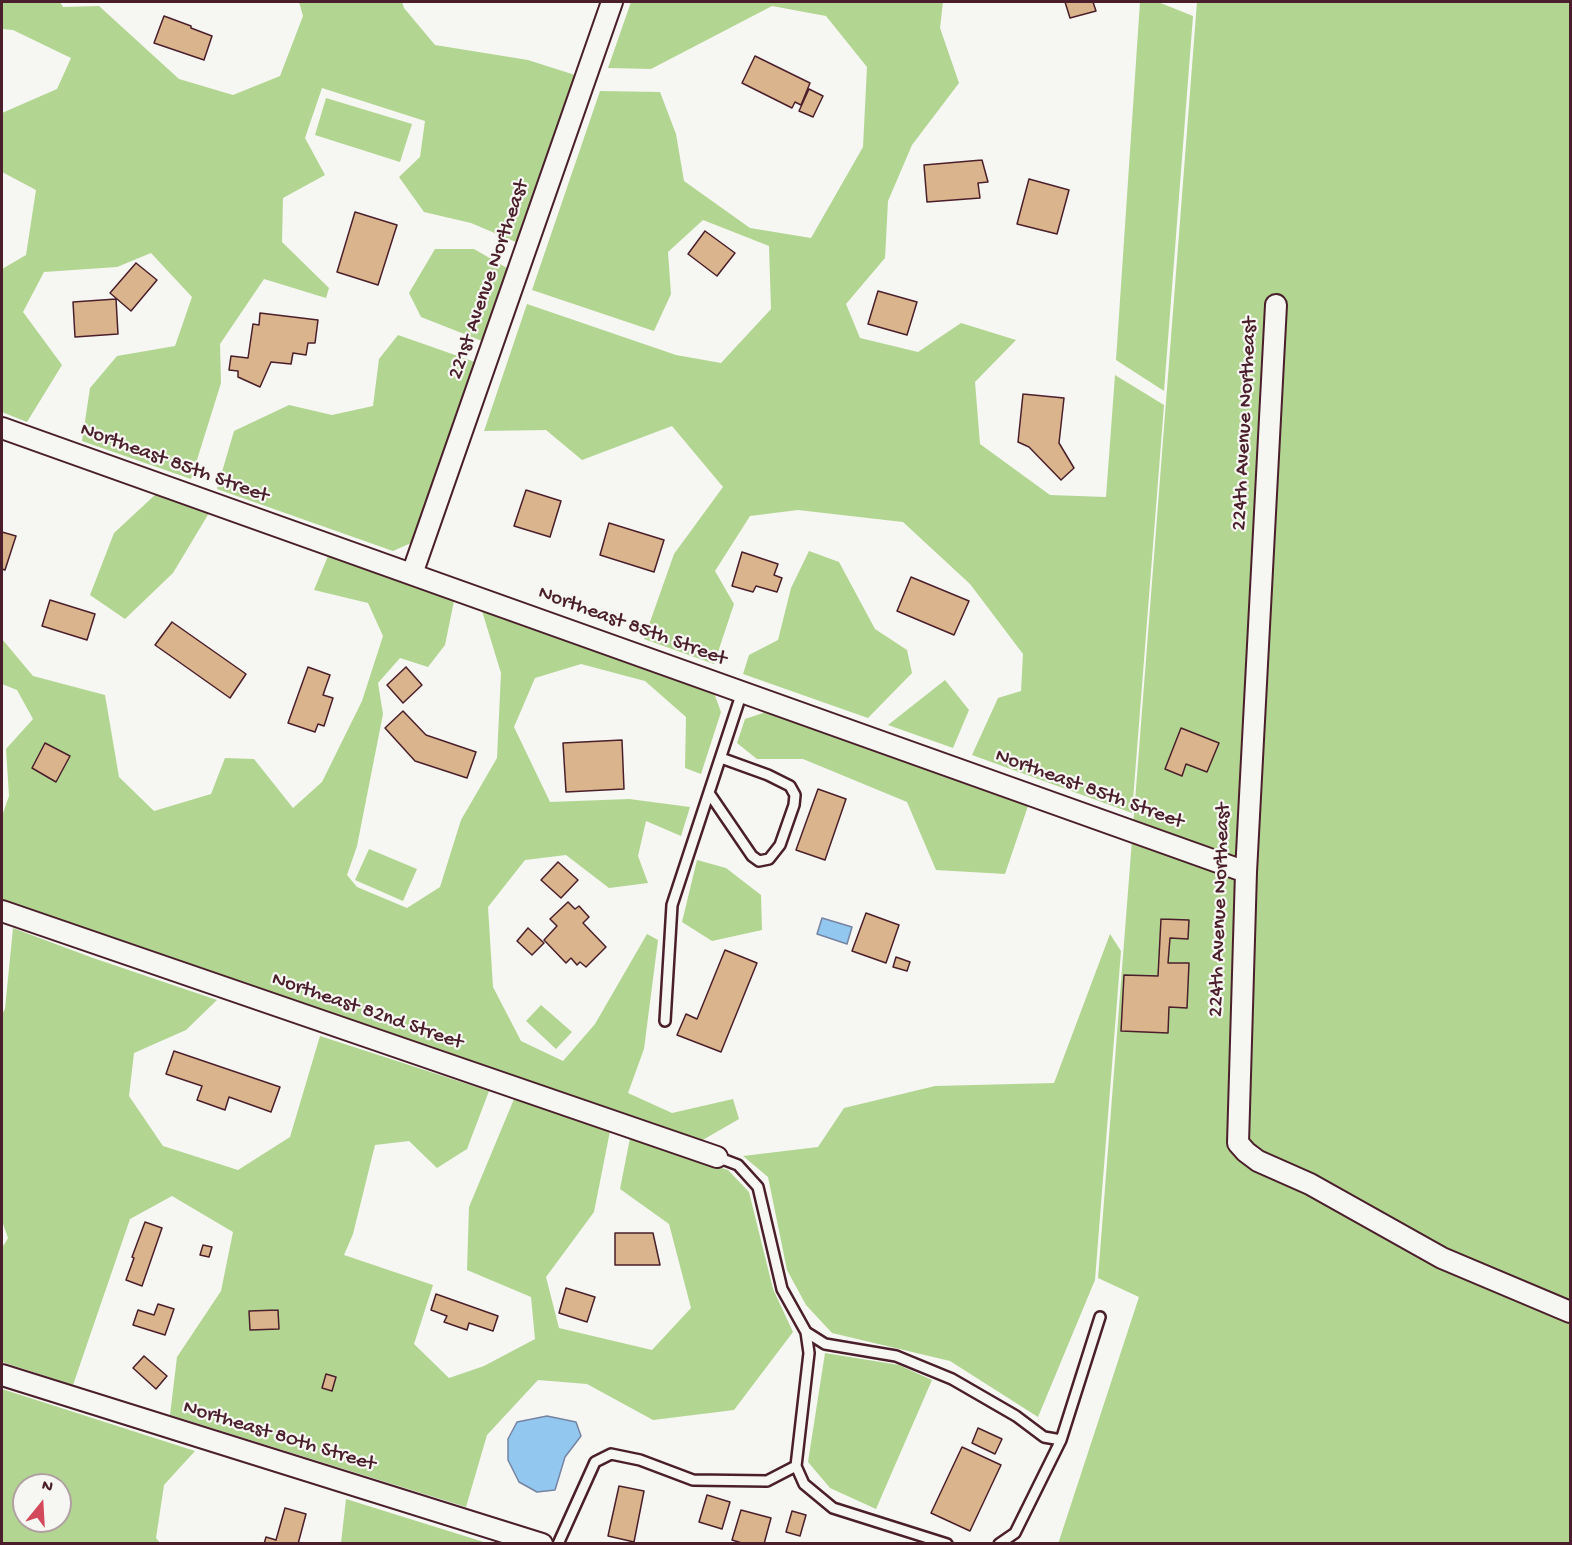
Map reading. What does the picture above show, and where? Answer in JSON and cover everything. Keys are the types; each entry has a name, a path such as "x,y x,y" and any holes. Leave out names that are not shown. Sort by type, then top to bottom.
{"street":[{"name":"221st Avenue Northeast","path":"412,574 612,2"},
{"name":"224th Avenue Northeast","path":"1276,305 1246,872 1238,1143 1245,1152 1258,1161 1310,1184 1442,1258 1570,1312"},
{"name":"Northeast 85th Street","path":"2,428 1246,872"},
{"name":"Northeast 82nd Street","path":"2,911 717,1157"},
{"name":"Northeast 80th Street","path":"2,1375 543,1544"}],"lane":[{"path":"664,1021 672,904 742,692"},
{"path":"709,793 752,856 759,861 769,859 780,845 794,805 795,795 790,786 721,758"},
{"path":"717,1157 738,1165 758,1187 782,1289 806,1332 809,1353 796,1466 804,1484 834,1508 946,1544"},
{"path":"999,1544 1015,1533 1061,1440 1100,1317"},
{"path":"806,1332 825,1344 896,1356 952,1379 1016,1416 1044,1437 1061,1440"},
{"path":"558,1544 595,1462 611,1454 640,1460 693,1480 766,1481 796,1466"}],"green space":[{"path":"2,2 60,2 63,7 99,6 179,79 233,95 280,76 303,16 299,2 402,2 404,8 435,45 528,60 575,75 516,242 471,223 424,212 399,177 420,157 425,121 322,88 305,138 325,175 283,198 282,242 329,288 326,298 264,279 220,344 221,383 191,479 82,441 90,388 117,356 175,346 192,297 151,253 117,267 44,272 23,312 62,365 27,422 2,412 2,269 26,255 36,190 2,172 2,113 57,89 71,58 13,30 2,29"},
{"path":"631,2 943,2 940,28 959,83 912,145 888,201 885,258 846,304 860,338 918,352 961,323 1016,340 975,382 980,444 1050,495 1106,497 1115,375 1164,405 1132,813 972,755 998,698 1021,691 1023,654 970,584 903,522 798,510 750,516 715,571 734,604 714,664 644,639 674,554 723,487 672,426 582,460 546,430 484,431 527,304 676,355 721,363 771,309 769,246 703,220 668,252 671,294 654,331 532,290 600,91 660,92 676,134 684,181 750,228 811,238 863,147 867,67 826,16 772,6 651,69 608,68"},
{"path":"1140,2 1158,2 1193,16 1164,391 1116,360"},
{"path":"1197,2 1570,2 1570,1543 1058,1544 1139,1297 1098,1278"},
{"path":"326,98 412,124 400,162 315,135"},
{"path":"435,249 474,249 507,268 482,341 421,317 409,293"},
{"path":"398,335 475,362 411,543 393,551 217,489 234,431 289,405 332,415 373,406 379,359"},
{"path":"156,494 209,513 173,573 125,619 90,595 114,533"},
{"path":"809,551 839,562 875,629 907,650 912,673 868,718 743,674 749,655 778,640 791,588"},
{"path":"328,556 454,601 445,645 428,667 400,658 378,683 383,714 357,846 347,875 357,887 407,908 440,887 461,820 497,758 501,673 482,611 714,693 721,712 701,774 685,768 686,717 645,681 581,664 535,678 514,727 550,802 629,799 690,807 681,836 646,821 638,856 648,883 609,888 566,855 525,860 488,907 493,987 521,1041 563,1061 595,1024 647,934 658,940 644,1049 628,1093 672,1113 733,1099 739,1119 701,1141 2,900 2,816 9,796 6,749 33,719 17,690 2,684 2,639 33,676 105,695 119,777 154,811 211,794 225,758 254,759 293,808 322,782 362,701 383,636 368,603 314,590"},
{"path":"945,680 969,710 953,748 888,725"},
{"path":"766,712 1028,806 1005,874 936,870 907,802 803,759 757,759 737,743 745,719"},
{"path":"369,849 417,869 403,901 355,880"},
{"path":"697,860 726,868 761,895 762,930 712,941 682,922"},
{"path":"13,928 217,1000 186,1030 134,1053 129,1096 163,1146 238,1170 290,1137 320,1036 489,1091 467,1149 437,1168 409,1141 375,1145 353,1234 344,1255 433,1285 414,1344 449,1378 484,1366 535,1339 531,1297 467,1270 469,1207 514,1099 610,1131 594,1212 546,1277 559,1328 652,1350 691,1308 669,1224 620,1189 630,1138 728,1170 749,1192 773,1289 793,1332 734,1410 653,1420 587,1384 538,1380 487,1435 466,1507 170,1415 177,1357 221,1291 233,1232 172,1196 130,1219 73,1385 2,1362 2,1248 8,1238 2,1221 2,1014 5,1009"},
{"path":"1110,934 1121,951 1095,1280 1038,1417 950,1361 832,1333 806,1305 787,1270 768,1177 743,1156 818,1147 844,1108 935,1086 1054,1083"},
{"path":"541,1005 572,1032 556,1049 526,1021"},
{"path":"825,1353 899,1365 932,1380 876,1509 830,1488 808,1462"},
{"path":"2,1389 195,1451 164,1485 156,1538 160,1543 2,1543"},
{"path":"346,1499 487,1543 341,1543"}],"water":[{"path":"822,918 852,927 847,944 817,934"},
{"path":"547,1416 576,1422 581,1436 565,1457 555,1490 537,1492 519,1482 508,1460 508,1439 517,1422"}],"building":[{"path":"1065,2 1093,2 1096,11 1070,18"},
{"path":"164,16 212,36 204,60 154,43"},
{"path":"755,56 810,83 801,105 795,102 792,108 742,83"},
{"path":"809,89 823,96 813,117 799,111"},
{"path":"982,160 988,182 978,183 980,198 927,202 924,165"},
{"path":"1029,179 1069,190 1057,234 1017,224"},
{"path":"355,212 397,225 378,285 337,272"},
{"path":"705,231 735,253 717,276 688,254"},
{"path":"136,263 157,280 131,311 110,293"},
{"path":"878,291 917,302 907,335 868,324"},
{"path":"116,299 118,334 75,337 73,302"},
{"path":"260,313 318,320 315,343 308,343 306,355 293,353 291,364 271,362 260,387 238,377 238,371 229,370 231,356 248,358 253,324 259,325"},
{"path":"1023,394 1064,398 1059,443 1074,468 1061,480 1029,447 1018,442"},
{"path":"526,490 561,501 550,537 514,526"},
{"path":"609,523 664,540 654,572 600,555"},
{"path":"2,532 16,536 5,570 2,569"},
{"path":"742,552 778,564 774,575 782,578 777,592 756,586 753,592 732,586"},
{"path":"911,577 969,601 954,635 897,611"},
{"path":"50,600 95,614 87,640 42,626"},
{"path":"172,622 246,674 230,698 155,645"},
{"path":"308,667 330,675 323,695 333,698 324,726 318,724 315,732 288,723"},
{"path":"406,667 422,685 403,703 387,685"},
{"path":"403,711 426,735 476,752 467,778 415,761 385,728"},
{"path":"1181,728 1219,743 1207,772 1186,764 1182,776 1165,769"},
{"path":"622,740 624,789 566,792 563,743"},
{"path":"45,743 70,756 56,782 32,768"},
{"path":"818,789 846,799 825,860 796,850"},
{"path":"558,862 578,880 561,898 541,880"},
{"path":"568,902 575,909 579,906 589,917 583,923 606,947 586,967 580,962 577,965 571,958 566,963 544,940 557,926 550,919"},
{"path":"866,913 899,925 886,963 852,951"},
{"path":"1161,919 1189,920 1188,939 1170,938 1168,963 1189,963 1187,1008 1169,1007 1168,1033 1121,1031 1124,975 1158,976"},
{"path":"528,928 544,943 532,955 517,941"},
{"path":"725,950 757,963 721,1052 677,1035 686,1014 697,1019"},
{"path":"896,957 910,962 907,971 893,967"},
{"path":"174,1051 280,1087 271,1112 229,1097 225,1110 197,1100 202,1086 166,1074"},
{"path":"145,1222 162,1228 142,1286 126,1280"},
{"path":"615,1233 653,1233 660,1265 615,1265"},
{"path":"203,1245 212,1247 209,1257 200,1255"},
{"path":"566,1288 595,1297 587,1322 559,1313"},
{"path":"436,1294 498,1316 493,1331 469,1323 467,1330 444,1322 447,1316 431,1310"},
{"path":"158,1304 174,1309 165,1335 133,1325 138,1310 154,1315"},
{"path":"278,1310 279,1329 250,1330 249,1311"},
{"path":"144,1356 167,1376 156,1389 133,1368"},
{"path":"326,1374 336,1377 332,1391 322,1388"},
{"path":"978,1428 1002,1439 995,1454 972,1443"},
{"path":"962,1447 1001,1465 970,1531 931,1513"},
{"path":"619,1486 644,1491 634,1542 608,1536"},
{"path":"707,1495 730,1502 722,1529 699,1522"},
{"path":"285,1508 306,1514 298,1544 264,1544 266,1537 276,1540"},
{"path":"741,1510 771,1518 764,1544 745,1544 732,1540"},
{"path":"792,1511 806,1515 800,1536 786,1532"}]}
